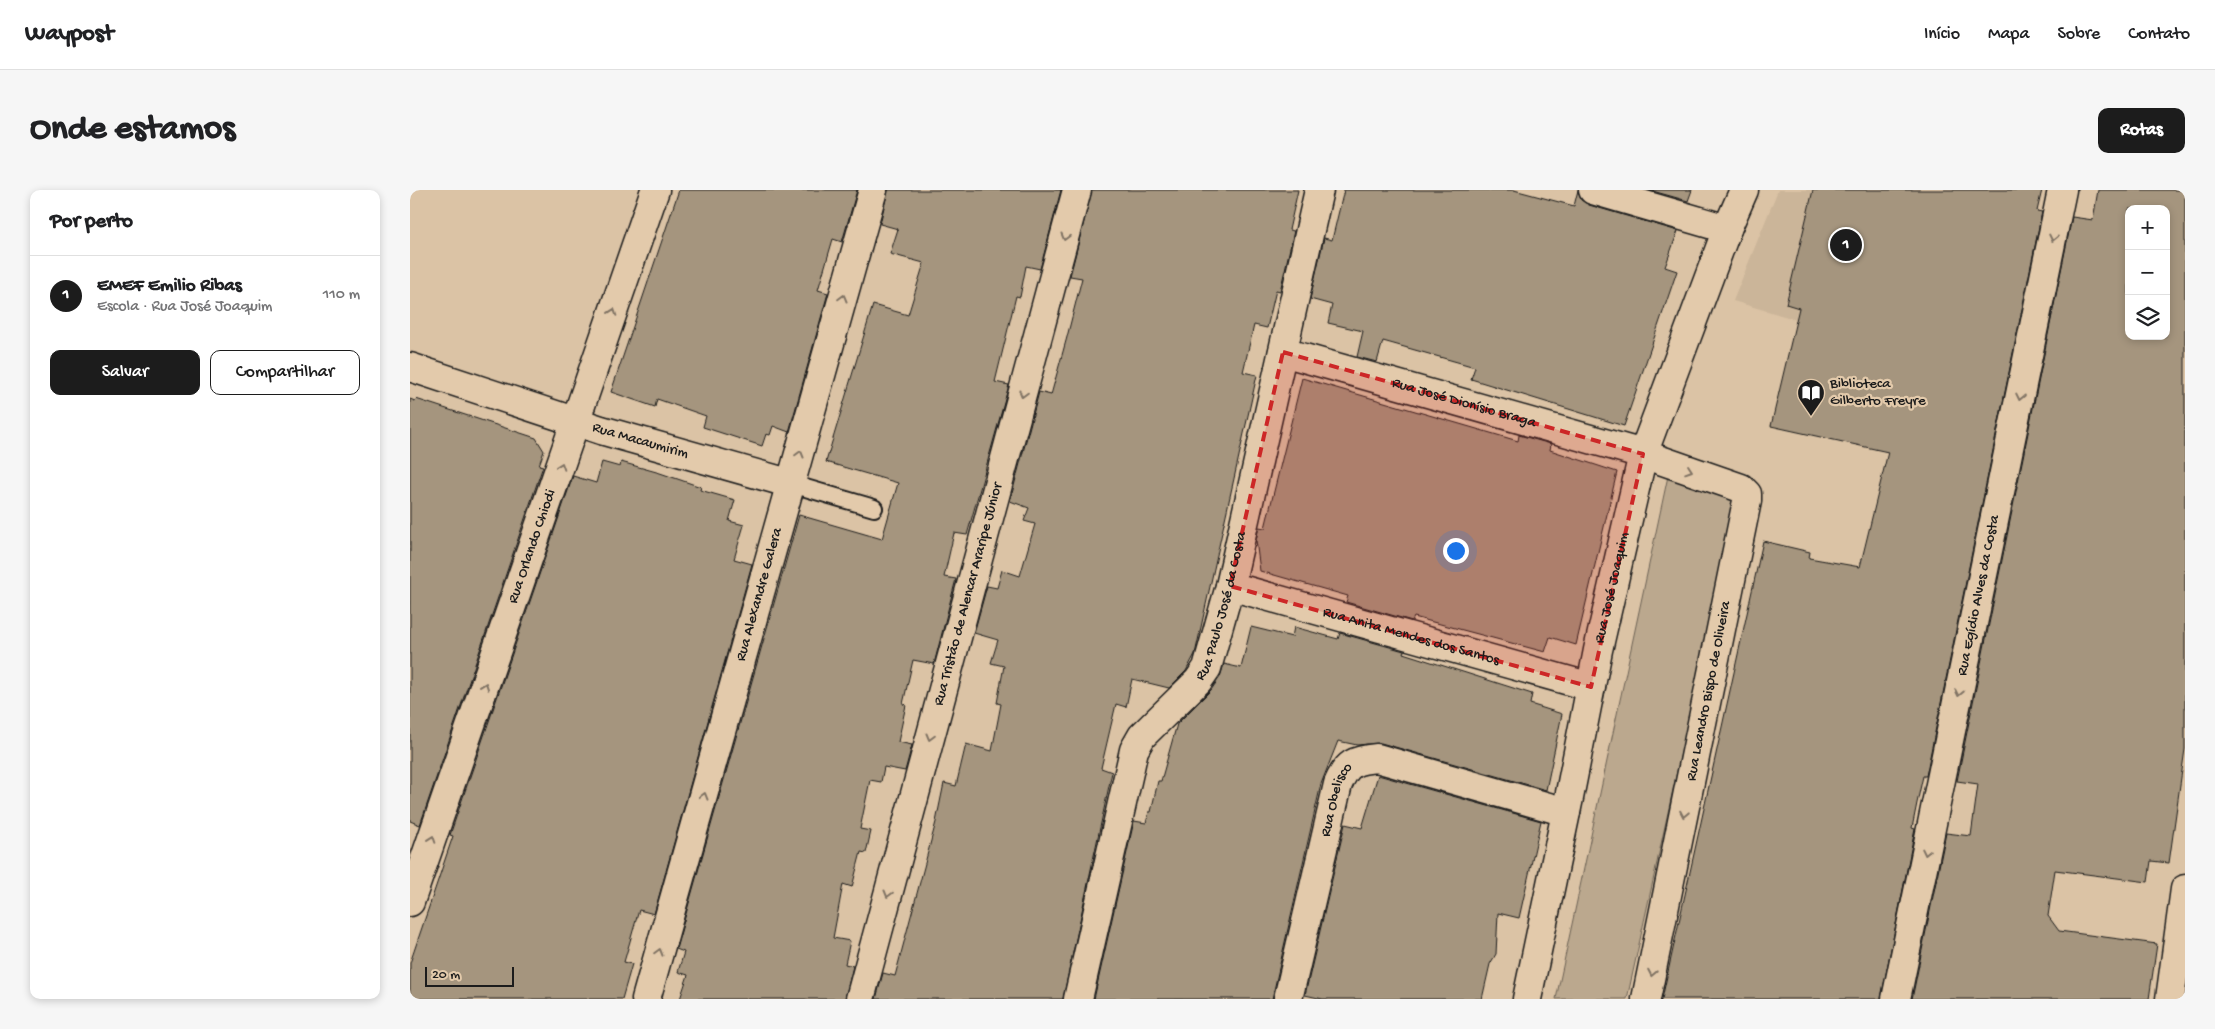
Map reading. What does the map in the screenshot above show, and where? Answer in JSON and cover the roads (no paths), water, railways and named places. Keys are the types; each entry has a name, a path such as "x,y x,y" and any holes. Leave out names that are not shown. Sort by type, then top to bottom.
{"street":[{"name":"Rua Orlando Chiodi","path":"410,902 655,190"},
{"name":"Rua Alexandre Galera","path":"646,999 873,190"},
{"name":"Rua Tristão de Alencar Araripe Júnior","path":"860,999 1077,190"},
{"name":"Rua Paulo José da Costa","path":"1078,999 1134,750 1142,736 1198,682 1207,668 1230,586 1319,190"},
{"path":"1593,190 1728,228"},
{"name":"Rua José Joaquim","path":"1527,999 1591,687 1642,454 1744,190"},
{"name":"Rua Egídio Alves da Costa","path":"1896,999 2062,190"},
{"name":"Rua José Dionísio Braga","path":"1283,352 1642,454"},
{"name":"Rua Macaumirim","path":"410,367 576,422 792,484"},
{"name":"Rua Leandro Bispo de Oliveira","path":"1642,454 1741,488 1747,494 1646,999"},
{"name":"Rua Anita Mendes dos Santos","path":"1230,586 1591,687"},
{"name":"Rua Obelisco","path":"1288,999 1338,784 1343,772 1350,764 1377,758 1566,812"},
{"path":"2170,999 2185,889"}],"lane":[{"name":"Rua Macaumirim","path":"792,484 874,508"}],"place":[{"name":"EMEF Emilio Ribas","path":"1846,245"},
{"name":"Biblioteca Gilberto Freyre","path":"1811,417"}]}
